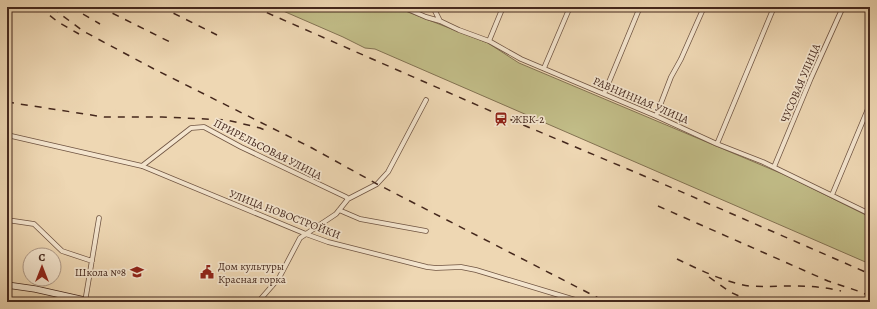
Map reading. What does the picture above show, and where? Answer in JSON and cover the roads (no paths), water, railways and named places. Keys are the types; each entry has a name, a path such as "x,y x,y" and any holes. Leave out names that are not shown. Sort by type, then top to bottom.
{"main road":[{"path":"7,285 34,289 93,302"}],"street":[{"name":"РАВНИННАЯ УЛИЦА","path":"403,7 489,41 521,59 656,116 717,144 774,167 870,214"},
{"path":"434,7 440,21"},
{"path":"489,41 503,7"},
{"path":"544,68 570,7"},
{"path":"604,94 640,7"},
{"path":"656,116 671,76 681,59 704,7"},
{"path":"717,144 774,7"},
{"name":"ЧУСОВАЯ УЛИЦА","path":"774,167 843,7"},
{"path":"258,302 279,278 300,238 336,214 348,199 377,184 388,172 426,100"},
{"path":"832,195 870,104"},
{"name":"ПРИРЕЛЬСОВАЯ УЛИЦА","path":"142,166 191,128 204,127 241,147 348,199"},
{"name":"УЛИЦА НОВОСТРОЙКИ","path":"7,135 142,166 328,242 426,267 436,268 461,266 582,302"},
{"path":"339,210 360,219 426,230"},
{"path":"85,301 99,218"},
{"path":"7,220 34,224 62,250 92,261"}],"railway":[{"path":"39,7 58,22 79,34"},
{"path":"53,7 83,31 154,69 312,148 377,184 606,302"},
{"path":"71,7 100,24"},
{"path":"100,7 172,43"},
{"path":"161,7 217,35"},
{"path":"254,7 502,116 870,274"},
{"path":"7,102 104,117 162,117 227,120 260,128 269,132"},
{"path":"658,206 828,281 870,296"},
{"path":"677,259 721,279 749,286 798,286 841,291"},
{"path":"709,277 730,292 752,302"}],"place":[{"name":"ЖБК-2","path":"501,119"},
{"name":"Школа №8","path":"137,272"},
{"name":"Дом культуры Красная горка","path":"207,272"}]}
